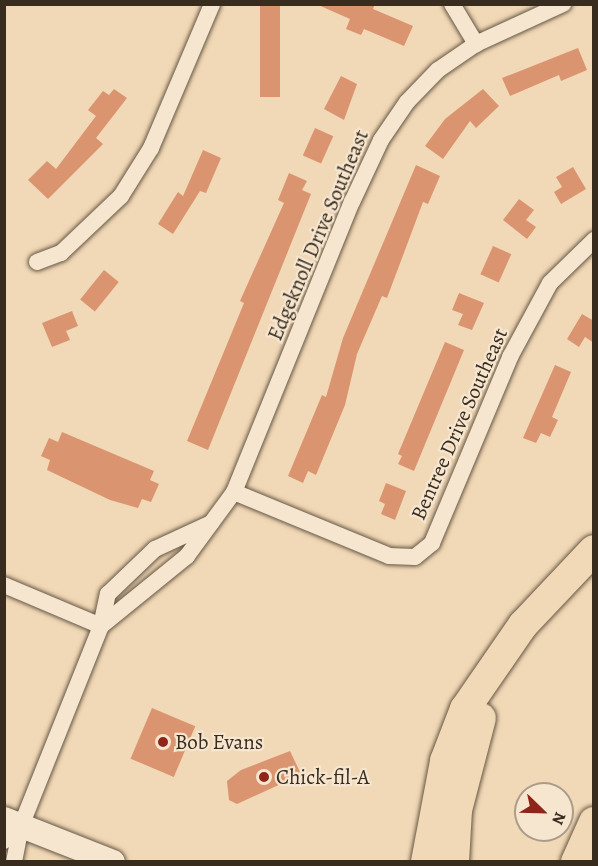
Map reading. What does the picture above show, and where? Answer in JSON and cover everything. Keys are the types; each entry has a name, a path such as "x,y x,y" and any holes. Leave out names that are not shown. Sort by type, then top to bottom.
{"highway":[{"path":"426,861 445,761 465,709 523,625 594,551"},
{"path":"454,861 460,791 486,705 514,654 594,551"},
{"path":"576,861 594,822"}],"main road":[{"path":"10,829 113,861"}],"street":[{"path":"37,262 61,253 121,196 151,148 212,4"},
{"path":"452,4 476,44"},
{"name":"Edgeknoll Drive Southeast","path":"101,626 187,556 234,492 381,140 438,70 476,44 563,4"},
{"name":"Bentree Drive Southeast","path":"234,492 388,556 415,557 432,543 510,357 550,283 594,240"},
{"name":"Edgeknoll Drive Southeast","path":"14,861 10,829 101,626 103,604 135,565 178,535 212,523"},
{"path":"4,585 101,626"}],"building":[{"path":"260,4 280,4 280,97 260,97"},
{"path":"316,4 375,4 373,9 413,26 404,46 364,29 361,35 346,29 350,19"},
{"path":"578,48 587,70 561,81 559,75 510,96 502,78"},
{"path":"341,76 357,84 344,120 324,109"},
{"path":"114,89 127,98 96,138 103,144 48,199 28,180 47,161 56,169 96,116 88,110 103,91 109,95"},
{"path":"483,89 499,106 476,128 470,121 443,159 425,146 445,119"},
{"path":"315,128 333,136 321,164 303,155"},
{"path":"203,150 221,158 206,193 200,191 173,234 158,224 178,192 183,196"},
{"path":"416,165 440,176 428,204 423,202 387,298 382,296 357,354 345,405 316,475 308,471 303,483 288,476 322,395 326,397 343,338"},
{"path":"573,167 586,189 561,204 554,192 562,187 556,177"},
{"path":"289,173 307,181 302,190 311,194 208,450 187,441 244,303 240,301 284,203 278,200"},
{"path":"519,199 534,210 526,220 536,227 527,239 503,220"},
{"path":"493,246 511,254 499,282 480,274"},
{"path":"104,270 119,282 95,311 80,300"},
{"path":"459,293 484,303 472,330 458,325 463,314 452,310"},
{"path":"72,311 78,326 66,331 70,340 52,347 42,323"},
{"path":"582,314 594,321 594,343 585,337 579,347 567,339"},
{"path":"445,342 464,350 414,471 398,464 402,456 398,454"},
{"path":"555,365 571,372 552,417 558,420 550,437 541,433 536,443 523,438"},
{"path":"62,432 154,471 150,480 159,484 151,502 142,499 138,508 110,500 47,470 50,460 41,456 49,438 58,442"},
{"path":"386,483 406,491 395,520 381,514 385,504 379,501"},
{"name":"Bob Evans","path":"152,708 195,726 174,777 131,759"},
{"name":"Chick-fil-A","path":"290,751 300,772 294,778 237,804 229,800 227,781 241,770"}],"place":[{"name":"Bob Evans","path":"163,742"},
{"name":"Chick-fil-A","path":"264,777"}]}
